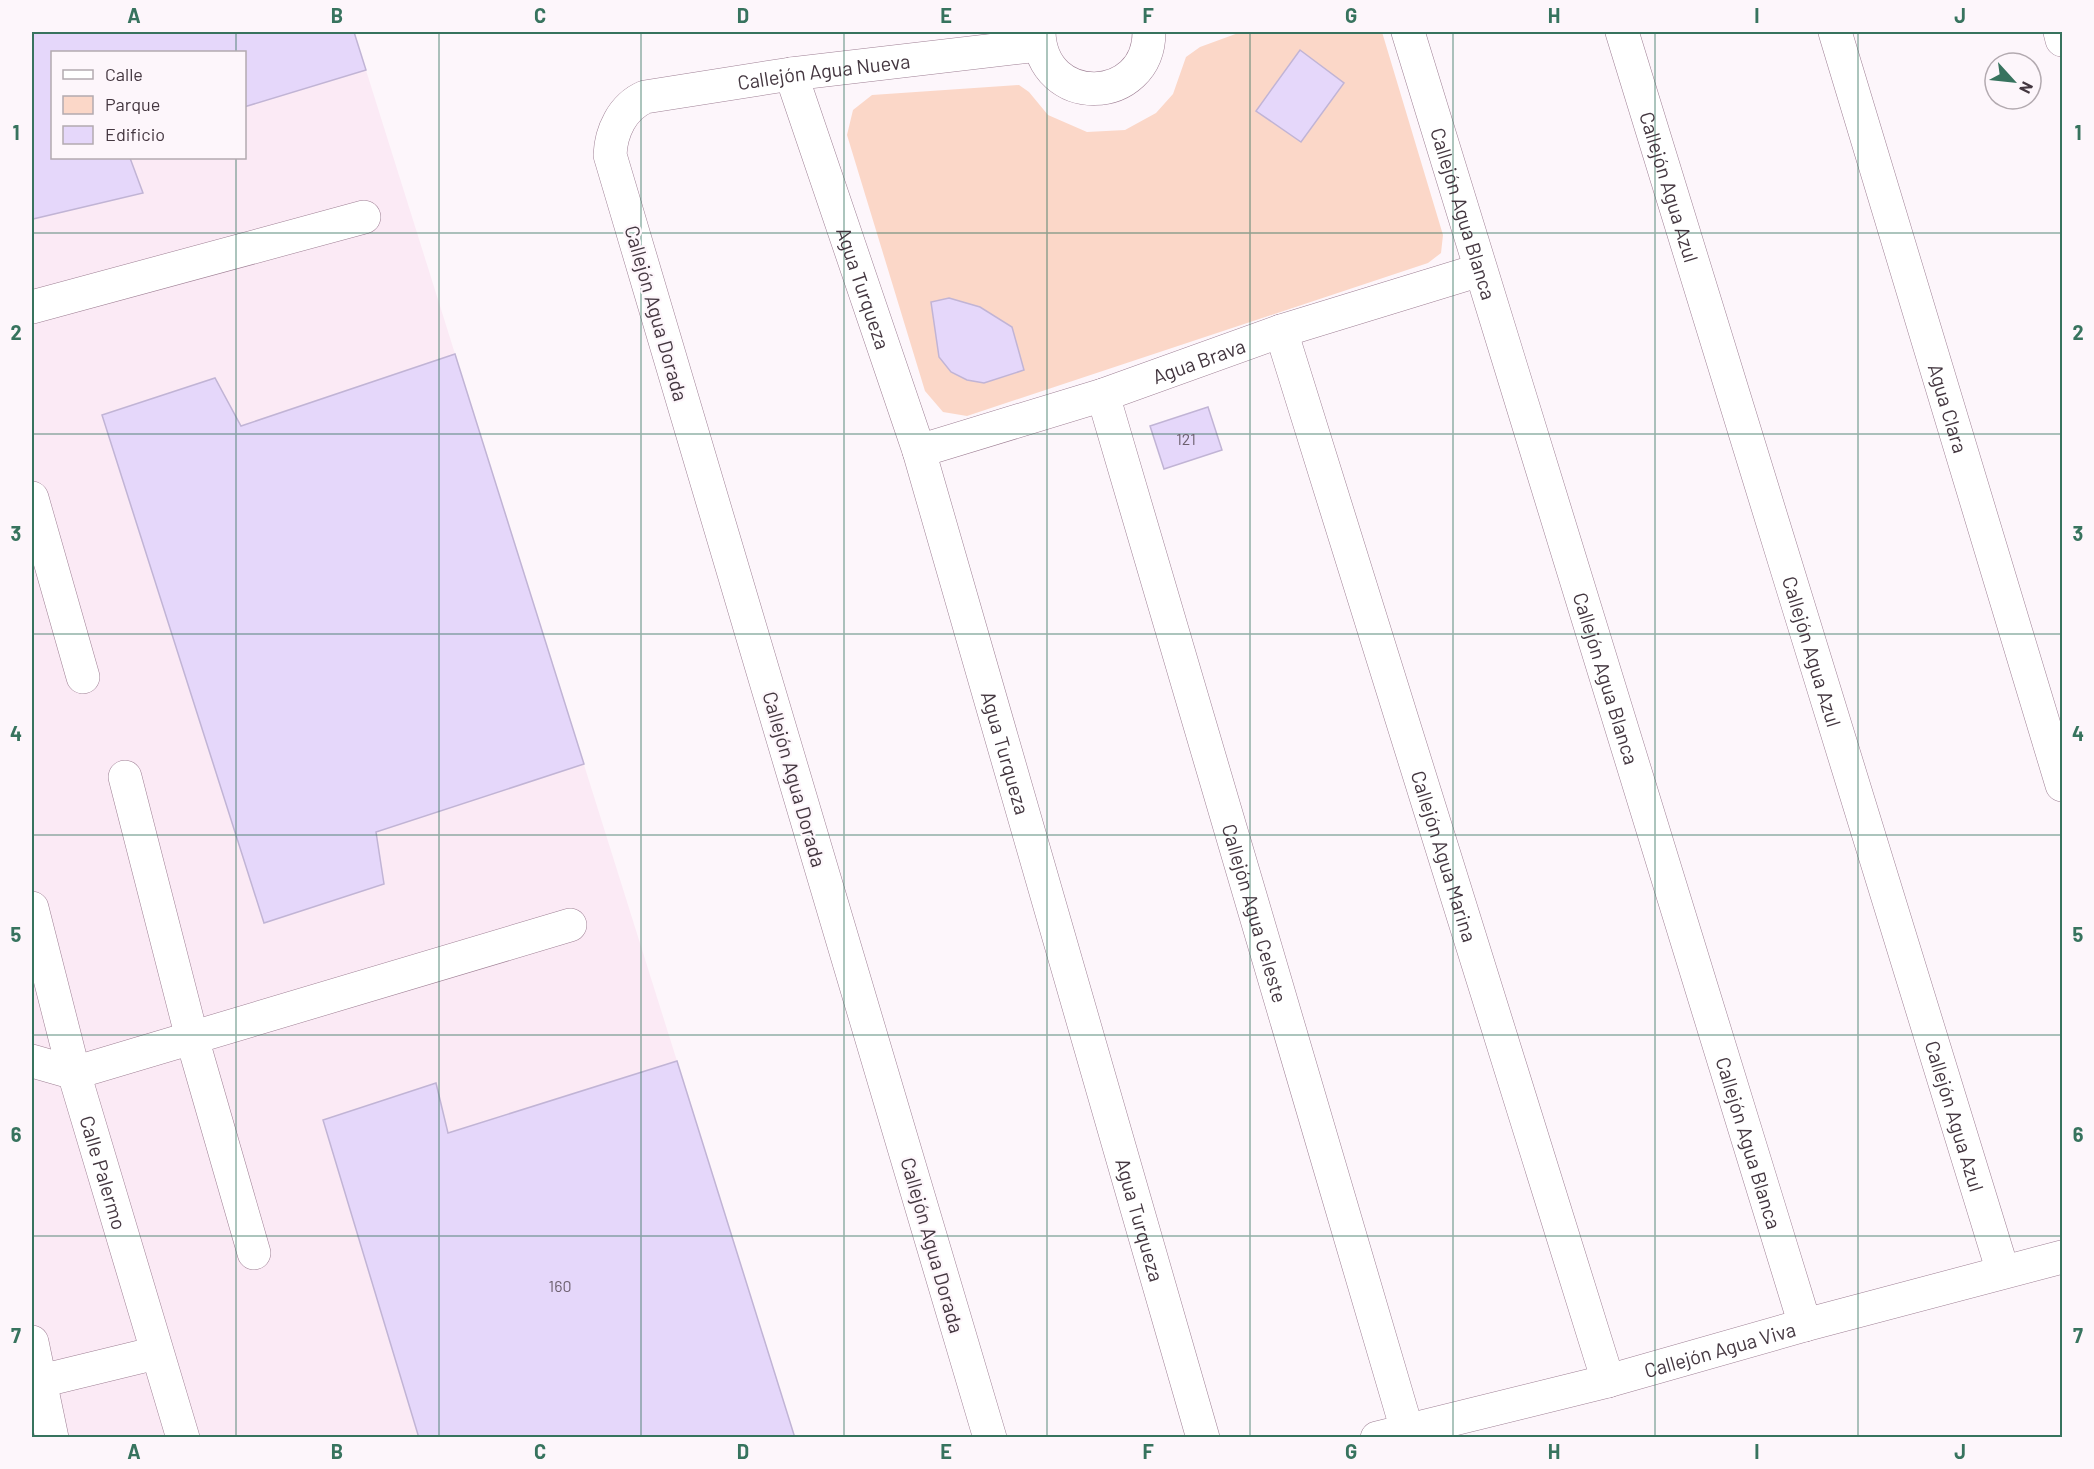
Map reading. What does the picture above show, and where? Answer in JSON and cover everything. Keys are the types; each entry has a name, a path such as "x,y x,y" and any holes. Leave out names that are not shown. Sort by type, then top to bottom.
{"street":[{"path":"1039,38 1046,62 1057,76 1072,86 1090,90 1108,88 1125,80 1138,68 1147,51 1149,32"},
{"name":"Callejón Agua Blanca","path":"1408,32 1805,1325"},
{"name":"Callejón Agua Azul","path":"1622,32 2003,1272"},
{"name":"Agua Clara","path":"1835,32 2062,785"},
{"path":"2060,32 2062,40"},
{"name":"Callejón Agua Nueva","path":"620,122 623,114 636,101 645,97 1039,38"},
{"name":"Agua Turqueza","path":"791,74 919,452 1203,1437"},
{"name":"Callejón Agua Dorada","path":"620,122 614,132 610,155 990,1437"},
{"path":"32,307 364,217"},
{"name":"Agua Brava","path":"919,452 1103,395 1281,331 1480,270"},
{"name":"Callejón Agua Marina","path":"1281,331 1608,1381"},
{"name":"Callejón Agua Celeste","path":"1103,395 1392,1434"},
{"path":"32,498 83,677"},
{"path":"125,777 192,1038 254,1253"},
{"name":"Calle Palermo","path":"32,908 74,1073 183,1437"},
{"path":"32,1061 74,1073 570,925"},
{"name":"Callejón Agua Viva","path":"1392,1434 1608,1381 1805,1325 2062,1257"},
{"path":"32,1342 52,1437"},
{"path":"40,1381 156,1353"}],"shaded area":[{"path":"32,32 354,32 795,1437 32,1437"}],"green space":[{"path":"1241,32 1382,32 1443,235 1441,253 1428,263 967,416 943,412 925,391 847,135 853,110 872,95 1019,85 1029,92 1048,115 1087,132 1125,130 1156,113 1173,94 1186,57 1200,47"}],"building":[{"path":"32,32 354,32 366,70 246,106 246,51 51,51 51,159 130,159 143,193 33,219"},
{"path":"1300,50 1344,83 1301,142 1256,111"},
{"path":"949,298 980,307 1012,327 1024,370 984,383 967,380 951,372 939,357 931,302"},
{"path":"455,354 584,764 376,832 384,884 264,923 102,415 215,378 241,426"},
{"path":"1208,407 1222,450 1164,469 1150,426"},
{"path":"677,1061 795,1438 419,1438 323,1120 436,1083 448,1133"}]}
